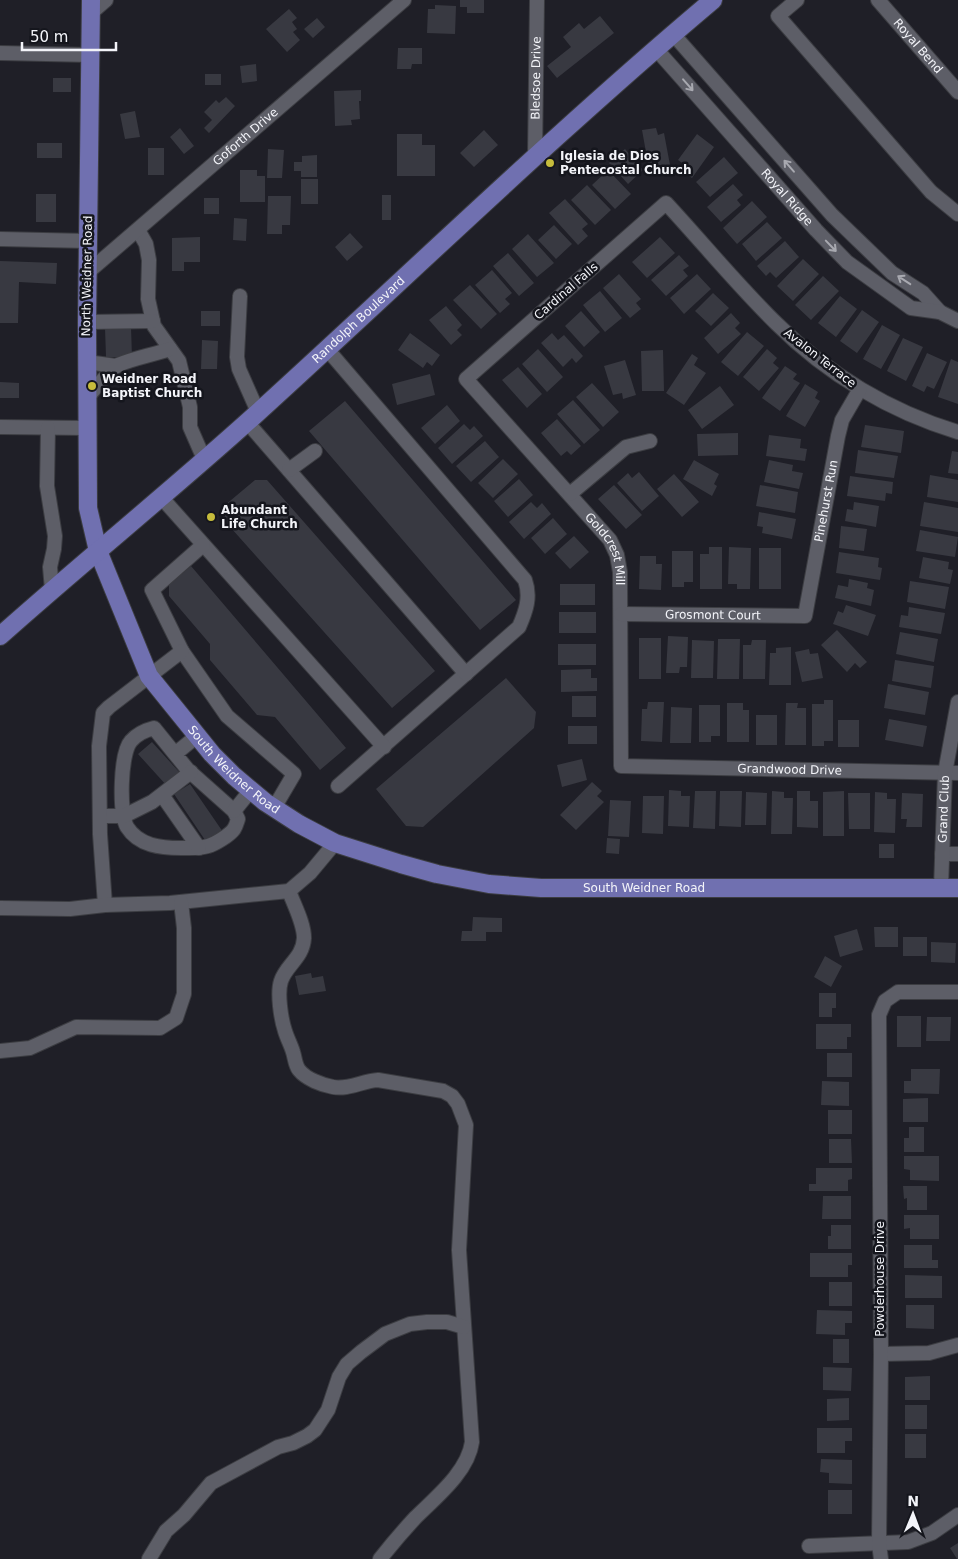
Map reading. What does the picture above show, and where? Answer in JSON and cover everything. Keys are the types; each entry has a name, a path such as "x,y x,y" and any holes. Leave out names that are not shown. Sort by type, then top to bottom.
{"main road":[{"name":"Randolph Boulevard","path":"0,636 204,460 535,157 714,0"},
{"name":"North Weidner Road","path":"91,7 86,428 88,508 98,551"},
{"name":"South Weidner Road","path":"98,551 149,676 197,736 212,754 251,790 274,808 335,843 401,864 490,884 540,888 950,888"}],"street":[{"path":"91,7 106,0"},
{"name":"Goforth Drive","path":"87,273 404,0"},
{"name":"Bledsoe Drive","path":"535,157 537,0"},
{"path":"797,0 778,16 931,192 958,214"},
{"name":"Royal Bend","path":"878,0 958,92"},
{"name":"Royal Ridge","path":"673,34 832,215 892,273 923,293 940,312"},
{"name":"Royal Ridge","path":"656,49 809,223 847,262 911,308 940,312 958,321"},
{"path":"0,53 91,55"},
{"name":"Cardinal Falls","path":"466,379 666,203"},
{"name":"Avalon Terrace","path":"666,203 778,325 817,358 860,388 910,415 958,432"},
{"path":"138,230 146,244 149,260 148,299 154,326 179,362 190,407 190,427 204,460"},
{"path":"0,239 88,241"},
{"path":"240,296 237,333 238,363 252,417 289,470 466,674"},
{"path":"87,322 153,321"},
{"path":"87,362 116,366 170,349"},
{"path":"326,349 525,580 529,590 526,611 518,627 338,786"},
{"path":"87,399 94,388 116,366"},
{"name":"Goldcrest Mill","path":"466,379 570,494 614,546 620,572 621,766"},
{"name":"Pinehurst Run","path":"804,616 838,436 842,420 860,388"},
{"path":"0,427 86,428"},
{"path":"48,428 47,486 55,536 50,567 52,590"},
{"path":"570,494 626,447 650,441"},
{"path":"289,470 315,451"},
{"path":"161,497 384,747"},
{"path":"203,545 152,590 182,651 227,716 294,774 274,808"},
{"name":"Grosmont Court","path":"621,614 804,616"},
{"path":"105,906 100,816 99,746 103,713 182,651"},
{"name":"Grand Club","path":"950,888 942,854 958,702"},
{"path":"154,728 191,772 234,811 238,819 233,831 210,846 199,848 164,848 149,845 138,839 127,826 122,811 124,756 130,742 145,730 154,728"},
{"path":"175,754 197,736"},
{"name":"Grandwood Drive","path":"621,766 952,773"},
{"path":"100,816 124,816 152,802 191,772"},
{"path":"234,811 251,790"},
{"path":"162,794 199,848"},
{"path":"0,908 70,909 181,902 289,891 310,873 335,843"},
{"path":"942,854 958,854"},
{"path":"289,891 302,927 304,940 296,961 283,977 279,990 285,1031 293,1051 296,1067 300,1072 314,1080 333,1087 344,1088 378,1080 443,1091 452,1096 458,1104 466,1125 459,1250 472,1442 470,1454 438,1497 416,1518 380,1559"},
{"path":"0,1051 30,1048 76,1027 160,1028 176,1018 184,994 184,928 181,902"},
{"name":"Powderhouse Drive","path":"881,1559 879,1015 885,1001 898,992 958,992"},
{"path":"148,1559 166,1531 184,1514 211,1483 278,1447 293,1443 307,1436 315,1430 328,1410 339,1377 347,1364 385,1334 410,1324 427,1322 447,1322 464,1327"},
{"path":"881,1354 929,1353 958,1345"},
{"path":"809,1546 908,1542 932,1533 958,1515"}],"building":[{"path":"460,0 484,0 484,13 467,13 467,7 460,7"},
{"path":"435,5 456,6 455,34 427,33 428,9 435,9"},
{"path":"289,9 297,18 292,22 297,29 293,32 300,40 287,52 266,29"},
{"path":"600,16 614,33 557,78 547,66 571,47 563,37 579,23 584,29"},
{"path":"317,18 325,27 313,38 304,29"},
{"path":"398,48 422,48 422,64 412,64 411,69 397,69"},
{"path":"256,64 257,81 242,83 240,66"},
{"path":"205,74 221,74 221,85 205,85"},
{"path":"53,78 71,78 71,92 53,92"},
{"path":"361,90 361,101 359,101 360,119 351,120 352,125 335,126 334,91"},
{"path":"226,97 235,106 209,133 204,128 212,120 204,112 216,100 219,103"},
{"path":"135,111 140,137 125,139 120,114"},
{"path":"180,128 194,146 184,154 170,137"},
{"path":"656,128 658,135 664,133 670,165 649,169 642,130"},
{"path":"484,130 498,145 474,167 460,153"},
{"path":"397,134 422,134 422,145 435,145 435,176 397,176"},
{"path":"697,134 714,147 692,178 681,171 685,165 678,160"},
{"path":"37,143 62,143 62,158 37,158"},
{"path":"148,148 164,148 164,175 148,175"},
{"path":"268,149 284,150 282,178 267,178"},
{"path":"625,149 643,170 628,184 609,163"},
{"path":"317,155 317,177 301,177 301,171 294,171 294,162 302,162 302,156"},
{"path":"724,157 738,173 710,197 696,182"},
{"path":"240,170 257,170 257,176 265,176 265,202 240,202"},
{"path":"608,170 631,194 615,209 592,185"},
{"path":"301,179 318,179 318,204 301,204"},
{"path":"733,184 743,195 737,200 741,205 721,222 707,207"},
{"path":"587,185 611,210 595,225 571,200"},
{"path":"36,194 56,194 56,222 36,222"},
{"path":"382,195 391,195 391,220 382,220"},
{"path":"268,196 291,196 290,225 282,225 282,234 267,234"},
{"path":"204,198 219,198 219,214 204,214"},
{"path":"565,199 588,224 582,229 588,236 578,245 549,213"},
{"path":"752,201 767,217 737,244 723,228"},
{"path":"234,218 247,219 246,241 233,240"},
{"path":"767,222 782,238 756,261 742,244"},
{"path":"554,225 572,244 556,259 538,240"},
{"path":"350,233 363,247 347,261 335,247"},
{"path":"528,234 554,263 537,277 512,249"},
{"path":"200,237 200,262 184,262 184,271 172,271 172,238"},
{"path":"660,237 675,253 647,278 632,262"},
{"path":"785,241 799,257 776,278 770,272 766,276 757,266"},
{"path":"508,253 534,283 519,296 493,266"},
{"path":"679,255 689,266 683,270 688,276 666,296 651,280"},
{"path":"803,259 819,274 793,301 777,286"},
{"path":"0,261 57,263 56,284 19,282 18,323 0,323"},
{"path":"492,270 512,293 505,299 510,304 500,313 475,285"},
{"path":"619,274 641,299 636,303 641,309 630,318 603,288"},
{"path":"697,274 711,289 684,314 670,298"},
{"path":"823,276 839,291 811,320 795,305"},
{"path":"470,285 497,314 481,329 453,300"},
{"path":"600,291 622,318 605,332 583,305"},
{"path":"713,293 729,308 711,326 695,311"},
{"path":"840,296 857,309 836,337 818,323"},
{"path":"446,306 462,325 457,330 462,335 451,345 429,320"},
{"path":"862,310 879,322 857,353 840,341"},
{"path":"201,311 220,311 220,326 201,326"},
{"path":"581,311 600,332 584,347 565,326"},
{"path":"731,313 740,323 735,328 741,334 718,354 704,338"},
{"path":"882,325 900,335 881,369 863,359"},
{"path":"131,327 132,357 106,357 105,328"},
{"path":"747,332 764,346 738,376 721,362"},
{"path":"410,333 440,355 432,366 427,362 423,368 398,350"},
{"path":"552,333 558,340 564,335 583,356 576,363 572,358 563,367 541,343"},
{"path":"903,338 923,347 906,381 887,371"},
{"path":"202,340 218,341 217,369 201,369"},
{"path":"538,349 563,377 547,392 522,364"},
{"path":"767,349 777,358 773,363 779,368 759,391 743,377"},
{"path":"663,350 664,391 642,391 641,351"},
{"path":"927,353 947,362 934,389 927,386 924,392 912,386"},
{"path":"692,354 698,358 694,365 706,373 684,405 666,393"},
{"path":"951,359 958,362 958,404 938,397"},
{"path":"625,360 636,395 623,399 622,393 613,395 604,366"},
{"path":"785,366 797,374 793,379 800,383 780,411 762,398"},
{"path":"518,367 542,394 527,408 502,380"},
{"path":"430,374 435,395 397,405 392,384"},
{"path":"0,382 19,383 19,398 0,398"},
{"path":"592,383 619,412 603,427 576,397"},
{"path":"805,384 818,392 815,398 820,401 805,427 786,416"},
{"path":"720,386 734,405 702,429 688,410"},
{"path":"573,400 600,430 584,444 557,414"},
{"path":"345,401 516,600 480,630 309,431"},
{"path":"447,405 460,421 435,444 421,428"},
{"path":"557,419 581,446 571,455 567,451 561,456 541,433"},
{"path":"464,424 470,430 474,426 483,436 452,464 438,448"},
{"path":"865,425 904,431 901,453 861,447"},
{"path":"738,433 738,455 698,456 697,434"},
{"path":"769,435 801,439 800,448 807,449 805,461 766,456"},
{"path":"485,441 499,457 471,482 456,466"},
{"path":"858,450 898,456 894,478 855,473"},
{"path":"952,451 958,452 958,474 948,473"},
{"path":"503,459 518,474 493,498 478,483"},
{"path":"694,460 719,474 714,484 717,486 712,496 683,479"},
{"path":"769,460 793,465 792,471 803,473 799,489 764,482"},
{"path":"639,472 659,496 642,511 617,483 628,473 632,478"},
{"path":"674,474 699,502 682,517 657,489"},
{"path":"930,475 958,480 958,502 927,497"},
{"path":"850,476 893,482 892,494 886,493 885,501 847,496"},
{"path":"519,479 533,495 508,517 494,501"},
{"path":"255,480 267,480 435,671 392,708 223,519 224,506"},
{"path":"614,485 642,515 626,529 598,499"},
{"path":"760,485 798,492 795,513 756,506"},
{"path":"531,502 537,508 542,503 551,514 524,539 509,522"},
{"path":"854,502 879,506 876,527 845,521 847,509 853,510"},
{"path":"924,502 958,508 958,532 920,526"},
{"path":"759,512 796,519 792,539 762,533 763,527 757,526"},
{"path":"553,518 567,534 545,554 531,538"},
{"path":"841,526 867,529 864,551 839,548"},
{"path":"920,530 958,537 955,557 916,551"},
{"path":"574,536 589,552 570,569 555,553"},
{"path":"709,547 722,547 722,589 700,589 700,554 709,554"},
{"path":"729,547 751,548 750,589 737,589 737,584 728,584"},
{"path":"759,548 781,548 781,589 759,589"},
{"path":"672,551 693,551 693,582 684,582 684,587 672,587"},
{"path":"839,552 879,558 878,567 882,568 880,580 836,573"},
{"path":"640,556 656,556 656,564 662,564 661,590 639,589"},
{"path":"923,557 949,562 948,569 953,570 950,584 919,578"},
{"path":"191,566 346,748 320,770 275,717 257,715 210,660 210,644 169,596 169,584"},
{"path":"849,579 868,583 867,588 874,590 871,606 835,598 838,585 848,587"},
{"path":"910,581 949,587 945,609 907,602"},
{"path":"560,584 595,584 595,605 560,605"},
{"path":"846,605 876,615 868,636 833,624 838,611 843,613"},
{"path":"909,607 945,613 941,634 899,627 901,615 908,616"},
{"path":"559,612 596,612 596,633 559,633"},
{"path":"837,630 867,662 860,668 855,663 847,672 821,645"},
{"path":"900,632 938,639 934,662 896,654"},
{"path":"668,636 688,637 687,667 680,667 679,673 666,673"},
{"path":"639,638 661,638 661,679 639,679"},
{"path":"718,639 740,639 739,679 717,679"},
{"path":"692,640 714,641 713,678 691,678"},
{"path":"752,640 766,640 765,679 743,679 743,645 751,645"},
{"path":"558,644 596,644 596,665 558,665"},
{"path":"791,647 791,685 769,685 770,653 776,653 776,648"},
{"path":"809,649 810,654 818,653 823,678 802,682 795,652"},
{"path":"895,660 934,666 931,688 892,681"},
{"path":"591,669 591,678 597,678 597,691 561,692 561,670"},
{"path":"506,678 536,712 534,728 423,827 406,826 376,789"},
{"path":"888,684 929,692 925,715 884,708"},
{"path":"572,696 596,696 596,717 572,717"},
{"path":"824,700 833,700 833,741 824,741 824,746 812,746 812,704 824,704"},
{"path":"648,702 664,702 662,742 641,741 642,709 647,709"},
{"path":"727,703 743,703 743,710 749,710 749,742 727,742"},
{"path":"786,703 798,703 797,708 806,708 806,745 785,745"},
{"path":"699,705 720,705 720,736 711,736 711,742 699,742"},
{"path":"671,707 692,708 691,743 670,743"},
{"path":"756,715 777,715 777,745 756,745"},
{"path":"889,719 927,726 923,747 885,740"},
{"path":"838,720 859,720 859,747 838,747"},
{"path":"568,726 597,726 597,744 568,744"},
{"path":"152,742 181,774 167,786 138,754"},
{"path":"582,759 587,780 562,787 557,765"},
{"path":"592,782 602,791 597,796 604,802 576,830 560,815"},
{"path":"190,784 223,832 207,843 174,794"},
{"path":"669,790 681,791 681,796 690,796 689,827 668,826"},
{"path":"695,791 716,791 715,829 693,828"},
{"path":"720,791 742,791 741,827 719,826"},
{"path":"772,791 784,792 784,798 793,798 792,834 771,834"},
{"path":"797,791 810,791 810,801 818,801 818,828 797,827"},
{"path":"844,791 844,836 823,836 823,792"},
{"path":"746,792 767,793 766,825 745,825"},
{"path":"875,792 887,793 887,799 896,799 895,833 874,832"},
{"path":"848,793 870,793 870,829 849,829"},
{"path":"902,793 923,794 922,827 906,827 907,819 901,819"},
{"path":"643,796 664,796 663,834 642,833"},
{"path":"610,800 631,801 629,837 608,836"},
{"path":"607,838 620,839 619,854 606,853"},
{"path":"879,844 894,844 894,858 879,858"},
{"path":"473,917 502,918 502,932 486,932 486,941 461,941 462,931 472,931"},
{"path":"874,927 898,927 898,947 875,947"},
{"path":"857,929 863,950 840,957 834,936"},
{"path":"903,937 927,937 927,956 903,956"},
{"path":"931,942 956,943 955,963 931,962"},
{"path":"825,956 842,966 831,987 814,977"},
{"path":"311,973 312,978 323,976 326,991 299,995 295,976"},
{"path":"819,993 836,993 836,1008 832,1008 832,1017 819,1017"},
{"path":"897,1016 921,1016 921,1047 897,1047"},
{"path":"927,1017 951,1017 950,1041 926,1041"},
{"path":"816,1024 851,1024 851,1037 847,1037 847,1049 816,1049"},
{"path":"827,1053 852,1053 852,1077 827,1077"},
{"path":"911,1069 940,1069 939,1094 904,1093 904,1081 911,1081"},
{"path":"822,1081 849,1082 849,1106 821,1105"},
{"path":"928,1098 928,1122 903,1122 903,1099"},
{"path":"828,1110 852,1110 852,1134 828,1134"},
{"path":"909,1127 924,1127 924,1152 904,1152 904,1138 909,1138"},
{"path":"829,1139 851,1139 852,1163 829,1163"},
{"path":"904,1156 939,1156 939,1181 910,1180 910,1170 904,1169"},
{"path":"816,1168 852,1168 852,1179 848,1180 848,1191 809,1191 809,1184 816,1184"},
{"path":"903,1186 927,1186 927,1210 907,1210 907,1198 904,1199"},
{"path":"823,1196 851,1196 851,1219 822,1219"},
{"path":"904,1215 939,1215 939,1239 910,1239 910,1228 904,1229"},
{"path":"831,1225 851,1225 851,1249 828,1249 828,1236 831,1236"},
{"path":"904,1245 932,1245 932,1260 938,1260 938,1268 904,1268"},
{"path":"810,1253 852,1253 852,1265 848,1265 848,1277 810,1277"},
{"path":"905,1275 942,1276 942,1298 905,1298"},
{"path":"829,1282 852,1282 852,1306 829,1306"},
{"path":"906,1305 934,1305 934,1329 906,1328"},
{"path":"817,1310 852,1311 852,1323 845,1323 845,1335 816,1334"},
{"path":"833,1339 849,1339 849,1363 833,1363"},
{"path":"823,1367 852,1368 851,1391 823,1390"},
{"path":"930,1376 930,1400 905,1400 905,1377"},
{"path":"849,1398 849,1420 827,1421 827,1399"},
{"path":"905,1405 927,1405 927,1429 905,1429"},
{"path":"817,1428 852,1428 852,1441 845,1441 845,1453 817,1453"},
{"path":"905,1434 926,1434 926,1458 905,1458"},
{"path":"821,1459 852,1460 852,1484 829,1483 829,1473 820,1472"},
{"path":"828,1490 852,1490 852,1514 828,1514"},
{"path":"958,1543 958,1559 957,1559 950,1548"}],"place":[{"name":"Iglesia de Dios Pentecostal Church","path":"550,163"},
{"name":"Weidner Road Baptist Church","path":"92,386"},
{"name":"Abundant Life Church","path":"211,517"}]}
